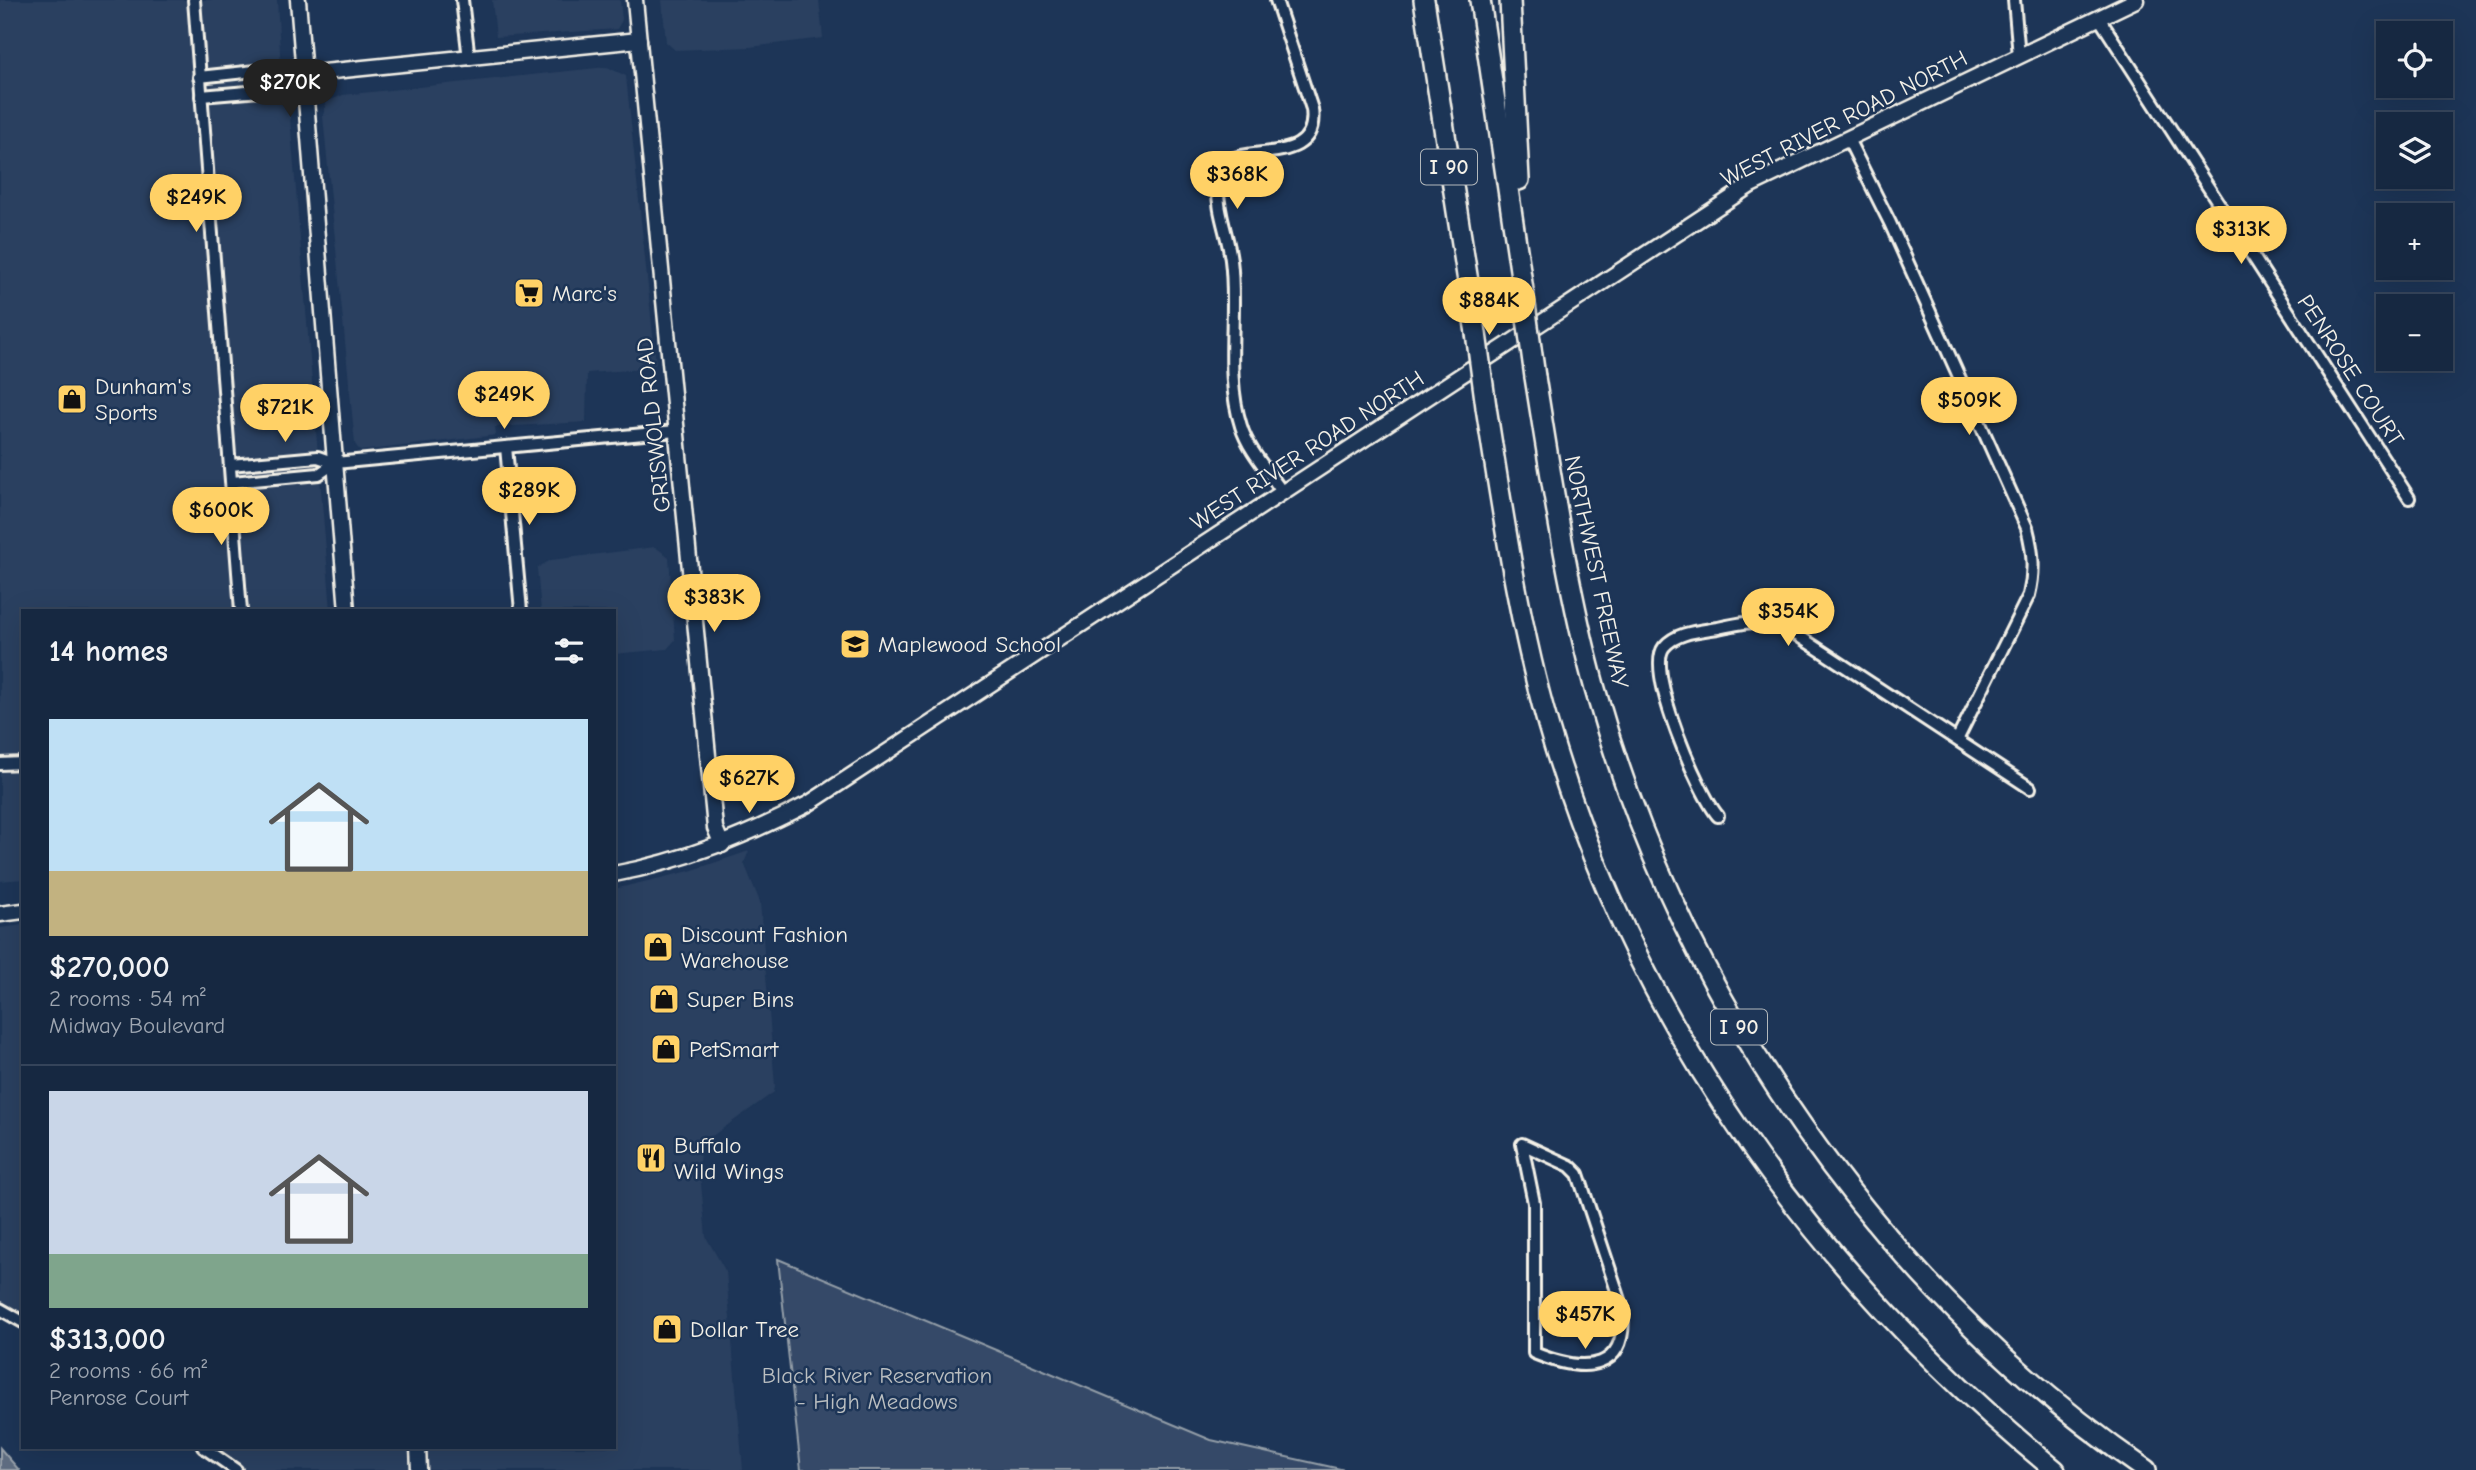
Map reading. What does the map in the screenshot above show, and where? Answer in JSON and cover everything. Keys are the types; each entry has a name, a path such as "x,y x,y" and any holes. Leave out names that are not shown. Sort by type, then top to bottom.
{"highway":[{"path":"1412,0 1444,193 1463,256"},
{"name":"I 90","path":"1424,0 1515,585 1549,726 1574,804 1604,878 1664,1005 1742,1135 1802,1216 1871,1299 1997,1423 2055,1470"},
{"name":"I 90","path":"1479,0 1527,297"},
{"path":"1510,0 1514,127 1527,297"},
{"name":"NORTHWEST FREEWAY","path":"1527,297 1548,456 1580,631 1614,752 1672,900 1744,1035 1831,1165 1881,1228 1983,1336 2050,1396 2146,1470"}],"street":[{"path":"194,0 241,609"},
{"path":"298,0 347,609"},
{"path":"462,0 469,59"},
{"name":"GRISWOLD ROAD","path":"635,0 715,825 722,845"},
{"path":"1276,0 1312,109 1311,125 1290,149 1232,159 1222,172 1218,184 1218,202 1231,261 1239,420 1248,442 1283,493"},
{"path":"2014,0 2019,56"},
{"name":"WEST RIVER ROAD NORTH","path":"616,874 647,868 722,845 763,828 835,788 1751,185 2136,0"},
{"name":"PENROSE COURT","path":"2099,18 2409,498"},
{"path":"199,77 282,68 304,74 639,40"},
{"path":"201,96 283,89 304,74"},
{"path":"1848,138 1901,247 2032,544 2033,578 2029,594 1958,738"},
{"path":"230,465 318,457 335,463 676,431"},
{"path":"506,447 521,609"},
{"path":"232,482 319,474 335,463"},
{"path":"1718,816 1693,772 1659,674 1663,648 1683,635 1745,622 1774,622 1958,738 2030,788"},
{"path":"0,764 21,763"},
{"path":"0,914 21,911"},
{"path":"1522,1144 1570,1166 1583,1185 1621,1303 1624,1321 1622,1337 1616,1347 1595,1366 1571,1366 1534,1353 1534,1203 1531,1175 1522,1144"},
{"path":"0,1309 21,1321"},
{"path":"206,1449 236,1470"},
{"path":"418,1449 419,1470"}],"shaded area":[{"path":"0,0 277,0 283,104 289,106 331,609 21,609 21,879 0,881"},
{"path":"492,0 620,0 622,20 617,29 496,37"},
{"path":"662,0 819,0 823,38 750,47 675,50 666,42"},
{"path":"607,67 626,76 656,364 645,369 587,373 586,422 495,427 496,435 360,451 355,444 323,116 326,102 343,95"},
{"path":"655,547 669,557 675,640 667,649 616,654 616,609 541,609 537,568 551,560"},
{"path":"749,851 744,863 760,902 774,1092 708,1139 700,1152 699,1163 706,1237 726,1272 743,1470 427,1470 425,1449 616,1449 616,889 690,871"},
{"path":"21,925 21,1313 0,1301 0,928"},
{"path":"0,1448 19,1470 0,1470"},
{"path":"214,1449 412,1449 414,1470 244,1470"}],"green space":[{"name":"Black River Reservation - High Meadows","path":"778,1259 1211,1440 1345,1470 801,1470"}],"place":[{"name":"Marc's","path":"529,293"},
{"name":"Dunham's Sports","path":"72,399"},
{"name":"Maplewood School","path":"855,644"},
{"name":"Discount Fashion Warehouse","path":"658,947"},
{"name":"Super Bins","path":"664,999"},
{"name":"PetSmart","path":"666,1049"},
{"name":"Buffalo Wild Wings","path":"651,1158"},
{"name":"Dollar Tree","path":"667,1329"}]}
